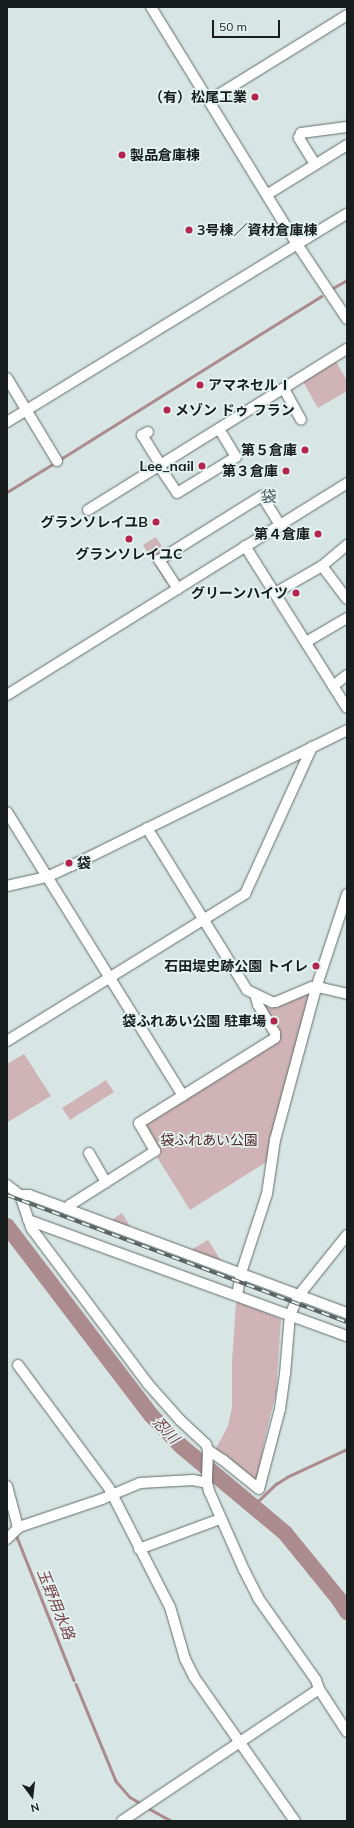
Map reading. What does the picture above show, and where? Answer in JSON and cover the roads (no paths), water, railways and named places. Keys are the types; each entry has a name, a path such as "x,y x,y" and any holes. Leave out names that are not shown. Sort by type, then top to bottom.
{"street":[{"path":"151,7 268,194 297,244 347,319"},
{"path":"210,100 347,15"},
{"path":"315,164 299,138 301,133 347,127"},
{"path":"268,194 347,145"},
{"path":"7,422 347,214"},
{"path":"88,510 347,349"},
{"path":"7,378 57,461"},
{"path":"284,389 301,420"},
{"path":"143,435 177,493 236,457 219,429"},
{"path":"7,695 347,483"},
{"path":"178,589 160,560 262,496 280,525"},
{"path":"275,593 322,566 347,544"},
{"path":"245,546 347,708"},
{"path":"322,566 347,599"},
{"path":"306,642 347,618"},
{"path":"333,686 347,675"},
{"path":"7,886 47,877 347,730"},
{"path":"7,1041 245,894 312,747"},
{"path":"7,812 183,1096"},
{"path":"147,828 247,990 272,1002 276,1002 312,988 347,994"},
{"path":"237,1296 241,1274 267,1194 276,1140 316,988 347,894"},
{"path":"67,1209 70,1205 156,1151 139,1124 275,1038 275,1033 258,1005 255,994"},
{"path":"89,1153 106,1182"},
{"path":"7,1185 20,1195 32,1229 148,1384 176,1415 206,1444 208,1452 207,1483 220,1519 258,1598 316,1680 319,1689 347,1732"},
{"path":"20,1195 29,1195 347,1313"},
{"path":"28,1220 347,1336"},
{"path":"208,1452 223,1460 259,1489 280,1409 286,1374 290,1315 299,1295 347,1235"},
{"path":"18,1365 113,1495 174,1616 185,1659 194,1677 295,1821"},
{"path":"7,1539 19,1527 113,1495 145,1482 193,1480 207,1483"},
{"path":"7,1486 19,1527"},
{"path":"139,1549 220,1519"},
{"path":"122,1821 319,1689"}],"waterway":[{"path":"333,288 347,280"},
{"path":"59,460 321,296"},
{"path":"7,492 56,462"},
{"name":"忍川","path":"7,1226 151,1415 181,1446 285,1533 338,1598 347,1612"},
{"path":"253,1506 276,1484 287,1477 347,1449"},
{"name":"玉野用水路","path":"17,1537 74,1680"},
{"name":"忍川","path":"338,1598 347,1599"},
{"name":"玉野用水路","path":"76,1684 116,1781 130,1797 140,1803"},
{"name":"玉野用水路","path":"150,1809 172,1821"}],"railway":[{"path":"7,1195 347,1322"}],"place":[{"name":"（有）松尾工業","path":"255,97"},
{"name":"製品倉庫棟","path":"122,155"},
{"name":"3号棟／資材倉庫棟","path":"189,230"},
{"name":"アマネセルⅠ","path":"200,385"},
{"name":"メゾン ドゥ フラン","path":"167,410"},
{"name":"第５倉庫","path":"305,450"},
{"name":"Lee_nail","path":"202,466"},
{"name":"第３倉庫","path":"286,471"},
{"name":"グランソレイユB","path":"156,522"},
{"name":"第４倉庫","path":"318,534"},
{"name":"グランソレイユC","path":"129,539"},
{"name":"グリーンハイツ","path":"296,593"},
{"name":"袋","path":"69,863"},
{"name":"石田堤史跡公園 トイレ","path":"316,966"},
{"name":"袋ふれあい公園 駐車場","path":"274,1021"}],"district":[{"name":"袋","path":"269,496"}],"park label":[{"name":"袋ふれあい公園","path":"209,1140"}]}
